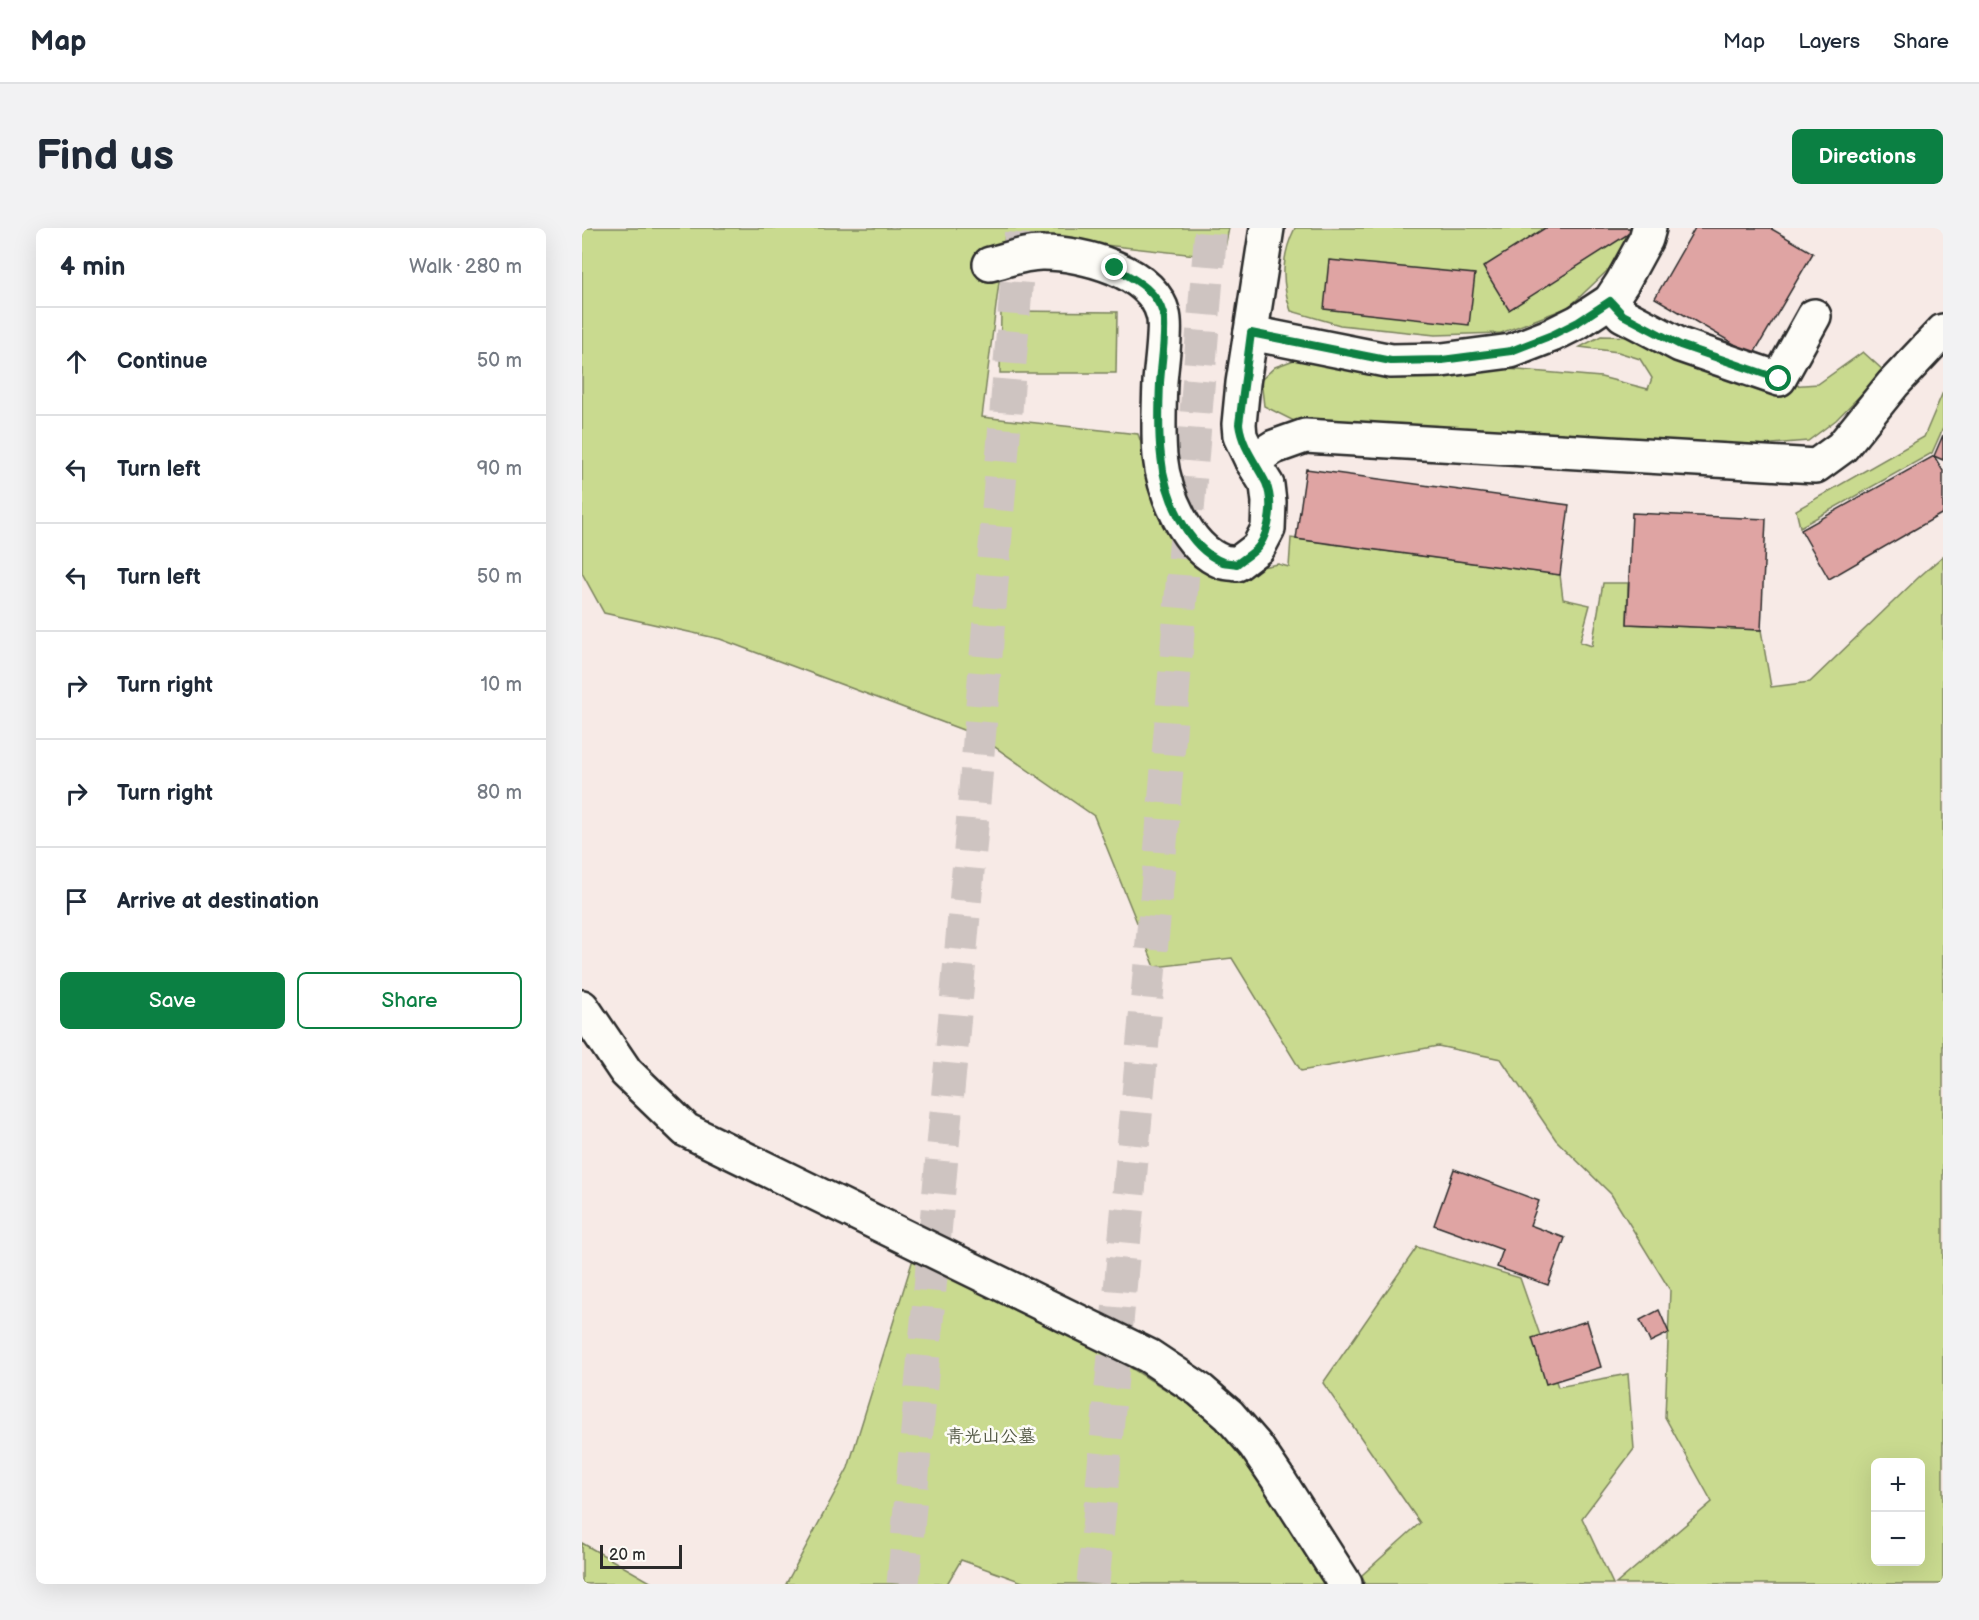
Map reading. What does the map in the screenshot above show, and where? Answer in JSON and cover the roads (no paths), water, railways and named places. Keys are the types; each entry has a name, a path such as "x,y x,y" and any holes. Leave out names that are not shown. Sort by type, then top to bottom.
{"street":[{"path":"990,264 1042,252 1079,256 1115,268 1142,284 1157,299 1164,315 1160,383 1161,456 1168,491 1188,534 1223,562 1237,564 1258,548 1268,529 1267,485 1240,435 1239,424 1267,228"},
{"path":"1251,333 1391,361 1442,360 1511,351 1578,322 1610,301 1646,239 1649,228"},
{"path":"1610,301 1623,315 1680,345 1779,379 1814,316"},
{"path":"1252,461 1274,447 1305,436 1816,466 1842,447 1893,384 1943,331"},
{"path":"582,1007 626,1072 686,1130 1149,1356 1214,1400 1255,1445 1345,1584"}],"tunnel":[{"path":"903,1584 971,839 1021,228"},
{"path":"1093,1584 1160,855 1211,228"}],"park label":[{"name":"青光山公墓","path":"991,1436"}]}
